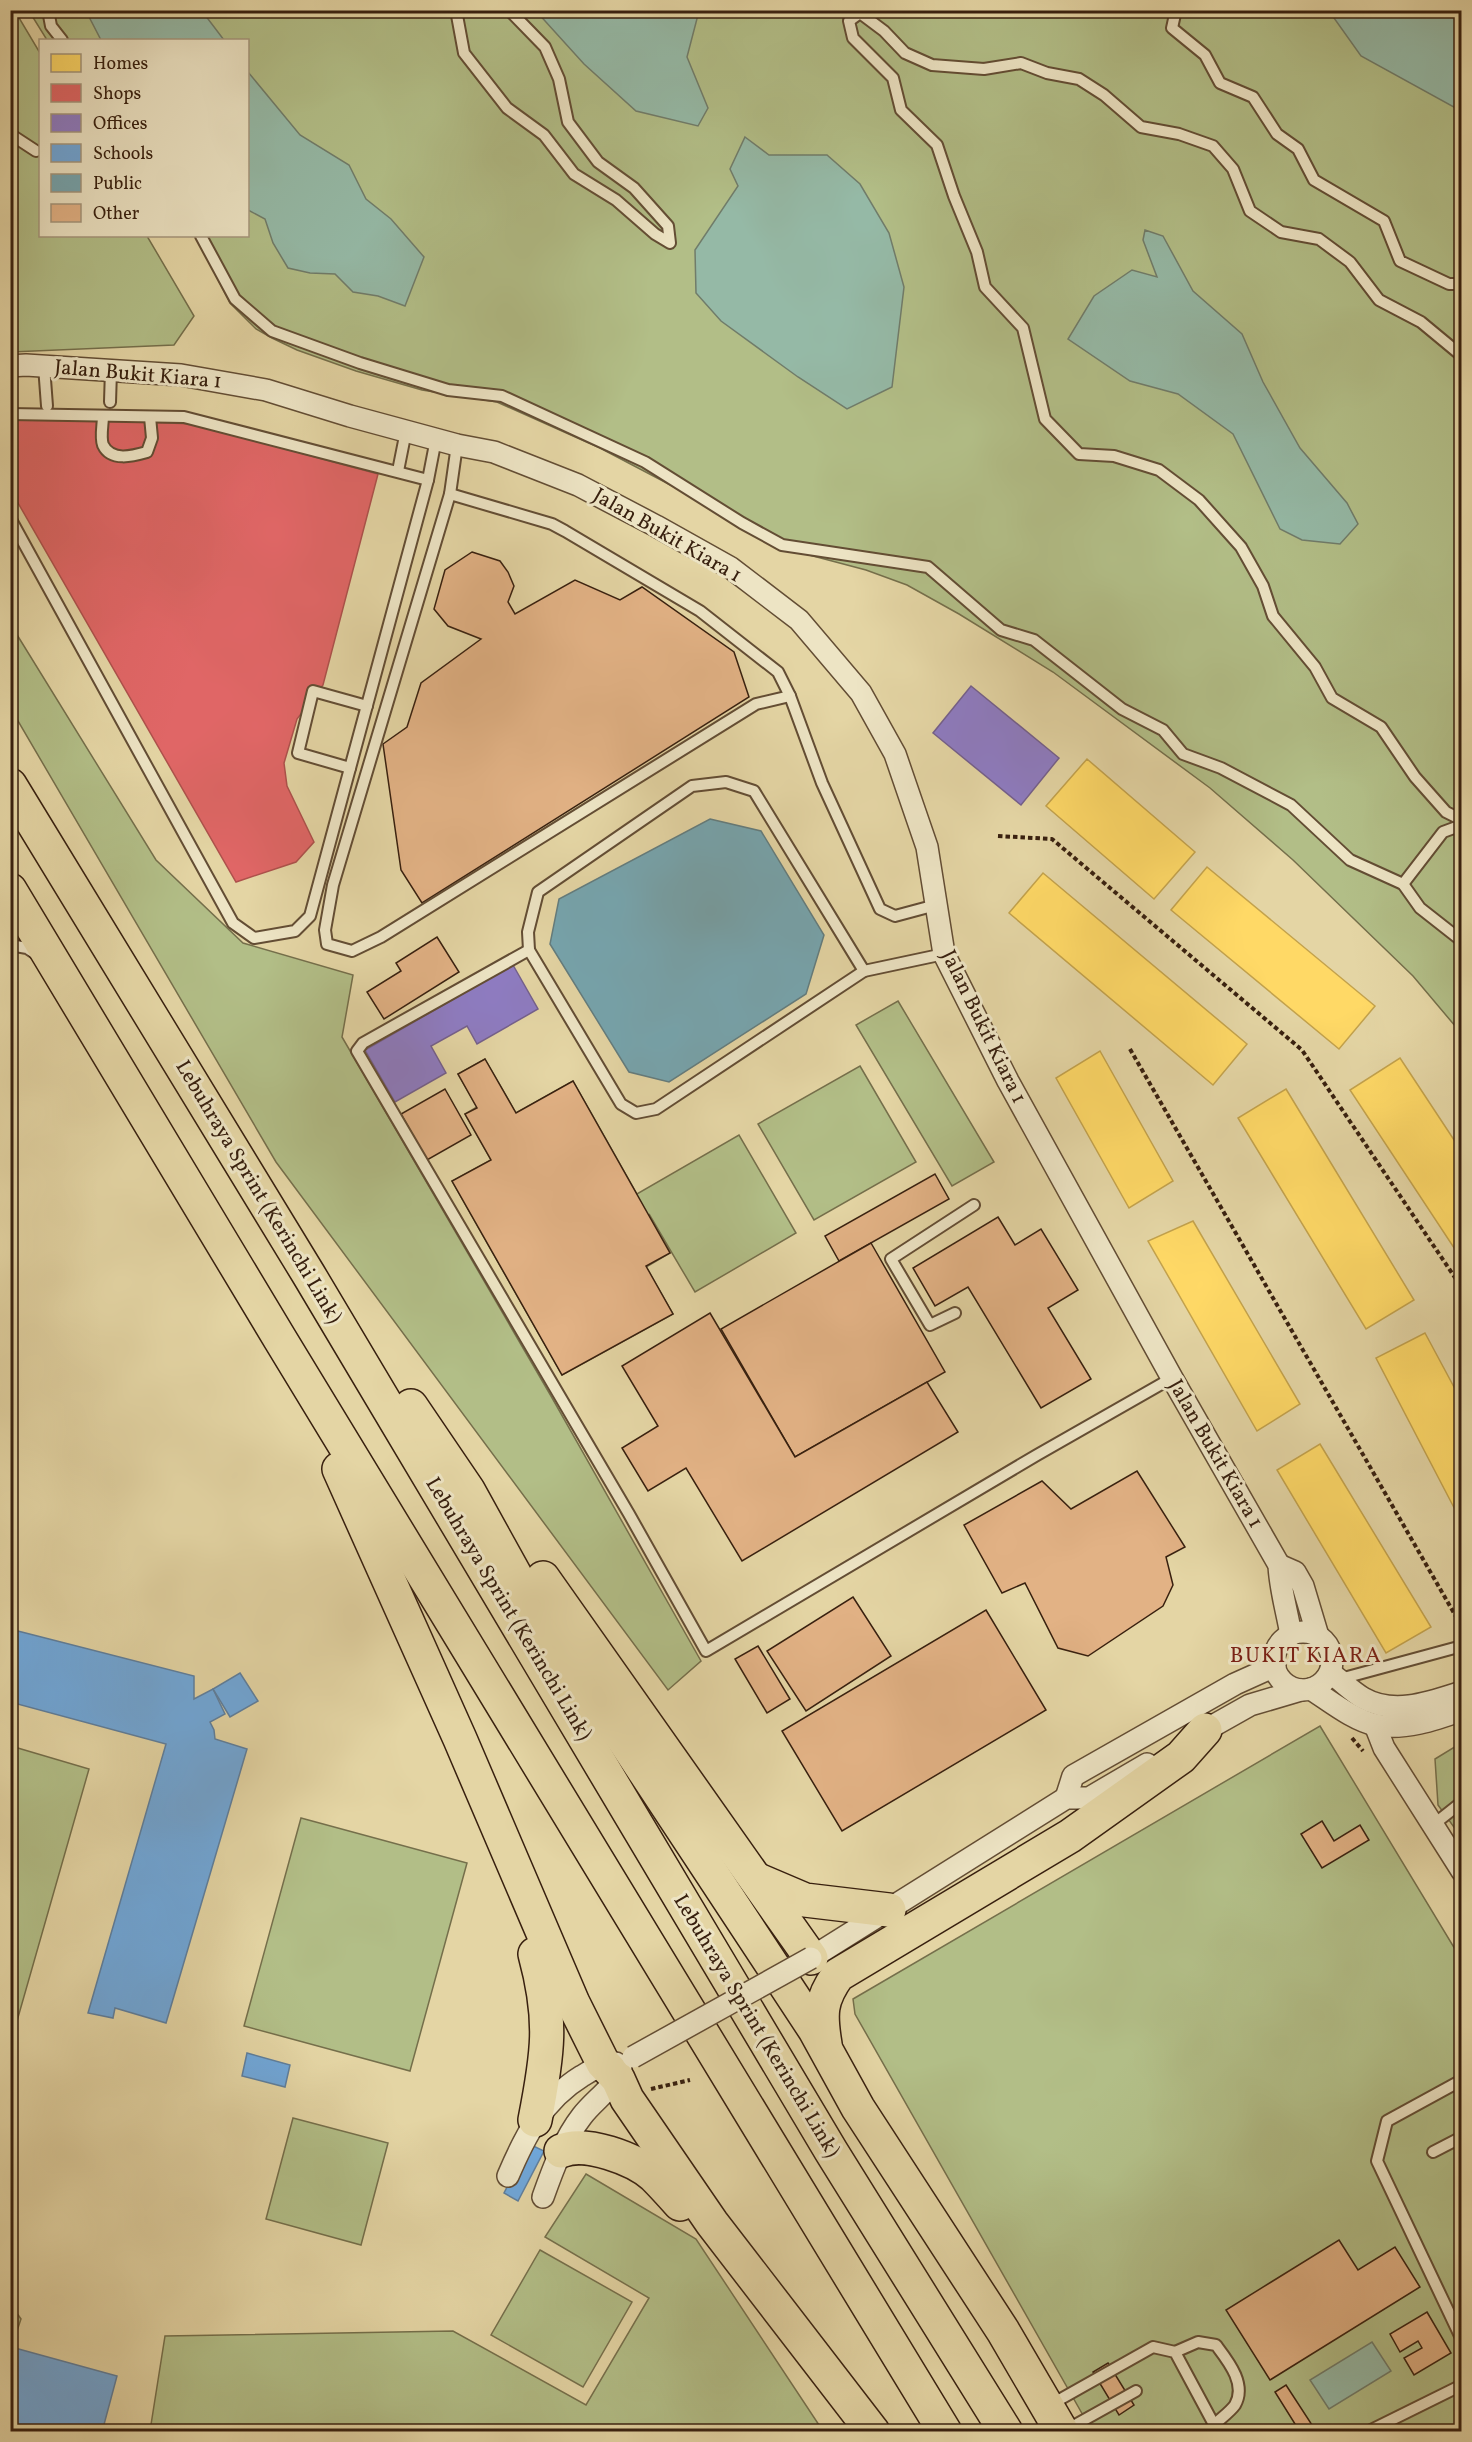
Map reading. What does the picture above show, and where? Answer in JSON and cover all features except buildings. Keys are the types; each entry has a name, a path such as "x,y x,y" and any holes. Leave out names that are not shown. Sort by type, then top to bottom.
{"highway":[{"name":"Lebuhraya Sprint (Kerinchi Link)","path":"10,785 309,1275 824,2141 1005,2432"},
{"path":"10,890 280,1339 945,2432"},
{"path":"309,1275 352,1320 468,1490 515,1575 815,2030 858,2108 996,2321 1058,2423"},
{"path":"280,1339 455,1728 573,2003 619,2066 627,2099 712,2223 873,2432"},
{"path":"468,1490 519,1545 811,1958"},
{"path":"825,2049 821,2019 825,1993 838,1975 1070,1836 1181,1757 1206,1730"},
{"path":"758,1880 805,1900 889,1910"},
{"path":"531,1905 529,1924 531,1940 546,2002 548,2025 545,2070 535,2120"},
{"path":"561,2151 568,2148 582,2148 619,2156 636,2164 653,2176 693,2216 712,2223"}],"street":[{"name":"Jalan Bukit Kiara 1","path":"10,366 181,375 266,390 457,445 494,452 578,485 731,568 799,620 861,693 895,754 927,847 944,954 1008,1081 1172,1378 1279,1565 1280,1586 1286,1598 1291,1635"},
{"name":"Jalan Bukit Kiara 1","path":"1279,1565 1295,1572 1303,1586 1318,1636"},
{"path":"1461,1692 1423,1705 1394,1707 1364,1699 1335,1676 1332,1657 1325,1641 1318,1636 1300,1632 1291,1635 1277,1648 1275,1666 1284,1682 1306,1689 1375,1725 1421,1724 1461,1710"},
{"path":"1066,1798 1073,1776 1235,1684 1275,1666"},
{"path":"508,2176 535,2120 560,2092 619,2066 811,1958 1066,1798 1089,1798 1250,1705 1306,1689 1335,1676"},
{"path":"1375,1725 1384,1748 1461,1871"},
{"path":"543,2196 561,2151 580,2118 619,2066"}],"lane":[{"path":"48,10 51,26 61,39"},
{"path":"456,10 464,53 507,108 544,135 574,174 616,200 655,234 670,243 668,226 634,188 598,162 568,122 559,79 545,47 509,10"},
{"path":"1176,10 1172,28 1205,55 1220,83 1253,97 1277,134 1298,149 1314,180 1384,221 1400,261 1449,284 1461,284"},
{"path":"1461,356 1421,322 1379,300 1350,262 1319,239 1281,232 1250,211 1233,169 1213,146 1179,134 1141,127 1104,95 1078,79 1047,73 1021,63 984,69 932,65 905,53 884,31 860,13 849,21 853,38 893,78 901,110 937,145 954,196 977,252 985,287 1023,327 1045,419 1079,454 1114,456 1159,470 1199,501 1241,547 1263,586 1273,616 1315,667 1332,698 1381,726 1415,777 1446,812 1461,820"},
{"path":"10,134 36,151"},
{"path":"202,237 235,299 272,331 360,363 448,390 502,396 645,462 782,545 928,567 1001,630 1034,640 1122,709 1163,730 1183,754 1221,768 1291,805 1350,860 1403,884 1420,908 1461,941"},
{"path":"44,366 47,406"},
{"path":"110,402 111,370"},
{"path":"10,414 184,417 428,480"},
{"path":"103,416 103,444 110,453 129,458 147,452 152,438 150,417"},
{"path":"398,471 406,431"},
{"path":"10,518 233,923 254,938 295,931 310,916 428,480 436,439"},
{"path":"457,445 450,494 333,885 325,930 327,944 352,951 381,937 756,704 790,696"},
{"path":"450,494 552,524 700,611 778,672 790,696 822,783 880,909 895,916 936,905"},
{"path":"350,768 298,753 313,691 367,706"},
{"path":"864,971 754,791 726,782 692,786 538,892 528,932 530,950 621,1104 636,1113 656,1109 864,971 944,954"},
{"path":"1403,884 1443,832 1461,825"},
{"path":"10,945 27,948 60,972"},
{"path":"530,950 363,1043 357,1051 629,1514 706,1651 1037,1455 1172,1378"},
{"path":"956,1313 930,1325 891,1259 974,1205"},
{"path":"1335,1676 1461,1646"},
{"path":"1433,1825 1461,1802"},
{"path":"1461,2080 1387,2121 1377,2161 1461,2340"},
{"path":"1433,2152 1461,2137"},
{"path":"1058,2423 1153,2347 1175,2352 1198,2342 1216,2345 1231,2365 1239,2386 1235,2404 1216,2428 1175,2352"},
{"path":"1367,2432 1461,2385"},
{"path":"1058,2423 1136,2391"}],"path":[{"path":"998,836 1052,839 1302,1050 1461,1288"},
{"path":"1131,1049 1461,1627"},
{"path":"1351,1736 1369,1758"},
{"path":"649,2090 690,2080"}],"green space":[{"path":"10,11 15,11 39,51 39,237 148,237 194,316 174,345 11,352"},
{"path":"29,11 1461,11 1461,1033 1413,976 1293,860 1210,788 1053,672 959,614 907,585 866,570 798,552 600,448 497,402 422,390 356,371 297,350 256,329 230,303 197,237 249,237 249,39 46,39"},
{"path":"11,625 156,860 243,943 353,975 342,1037 551,1396 701,1661 668,1690 276,1162 11,709"},
{"path":"898,1001 994,1162 952,1186 856,1025"},
{"path":"485,1059 516,1113 573,1081 637,1194 739,1135 796,1233 695,1292 649,1214 670,1253 646,1267 673,1314 562,1375 452,1181 491,1160 465,1114 477,1107 458,1074"},
{"path":"860,1066 916,1162 814,1220 758,1124"},
{"path":"1320,1726 1461,1959 1462,2172 1457,2174 1462,2187 1461,2431 1092,2431 855,2014 853,1999"},
{"path":"1461,1743 1461,1837 1438,1805 1435,1759"},
{"path":"10,1746 89,1769 11,2042"},
{"path":"301,1818 467,1863 410,2071 244,2026"},
{"path":"293,2118 388,2143 361,2245 266,2219"},
{"path":"586,2174 696,2239 823,2431 150,2431 165,2336 453,2331 586,2405 649,2298 545,2237"},
{"path":"540,2250 632,2302 583,2387 491,2335"},
{"path":"10,2305 21,2319 11,2349"}],"shaded area":[{"path":"1442,10 1461,14 1461,111 1361,56 1329,11"},
{"path":"86,11 202,11 223,39 100,39"},
{"path":"536,11 699,11 687,57 708,108 698,126 636,111 584,64"},
{"path":"249,73 300,135 349,165 366,199 391,219 424,257 405,306 378,296 353,292 335,274 310,273 288,268 273,243 265,219 249,211"},
{"path":"745,137 769,155 827,155 860,184 889,233 904,287 892,387 847,409 798,377 721,321 696,293 695,250 738,186 730,169"},
{"path":"1145,230 1163,236 1193,291 1242,334 1263,382 1300,448 1347,503 1358,524 1340,544 1302,540 1280,529 1233,434 1178,394 1130,381 1068,339 1094,296 1132,270 1157,277 1143,240"},
{"path":"1372,2342 1391,2371 1329,2409 1310,2380"}],"district":[{"name":"BUKIT KIARA","path":"1306,1656"}]}
